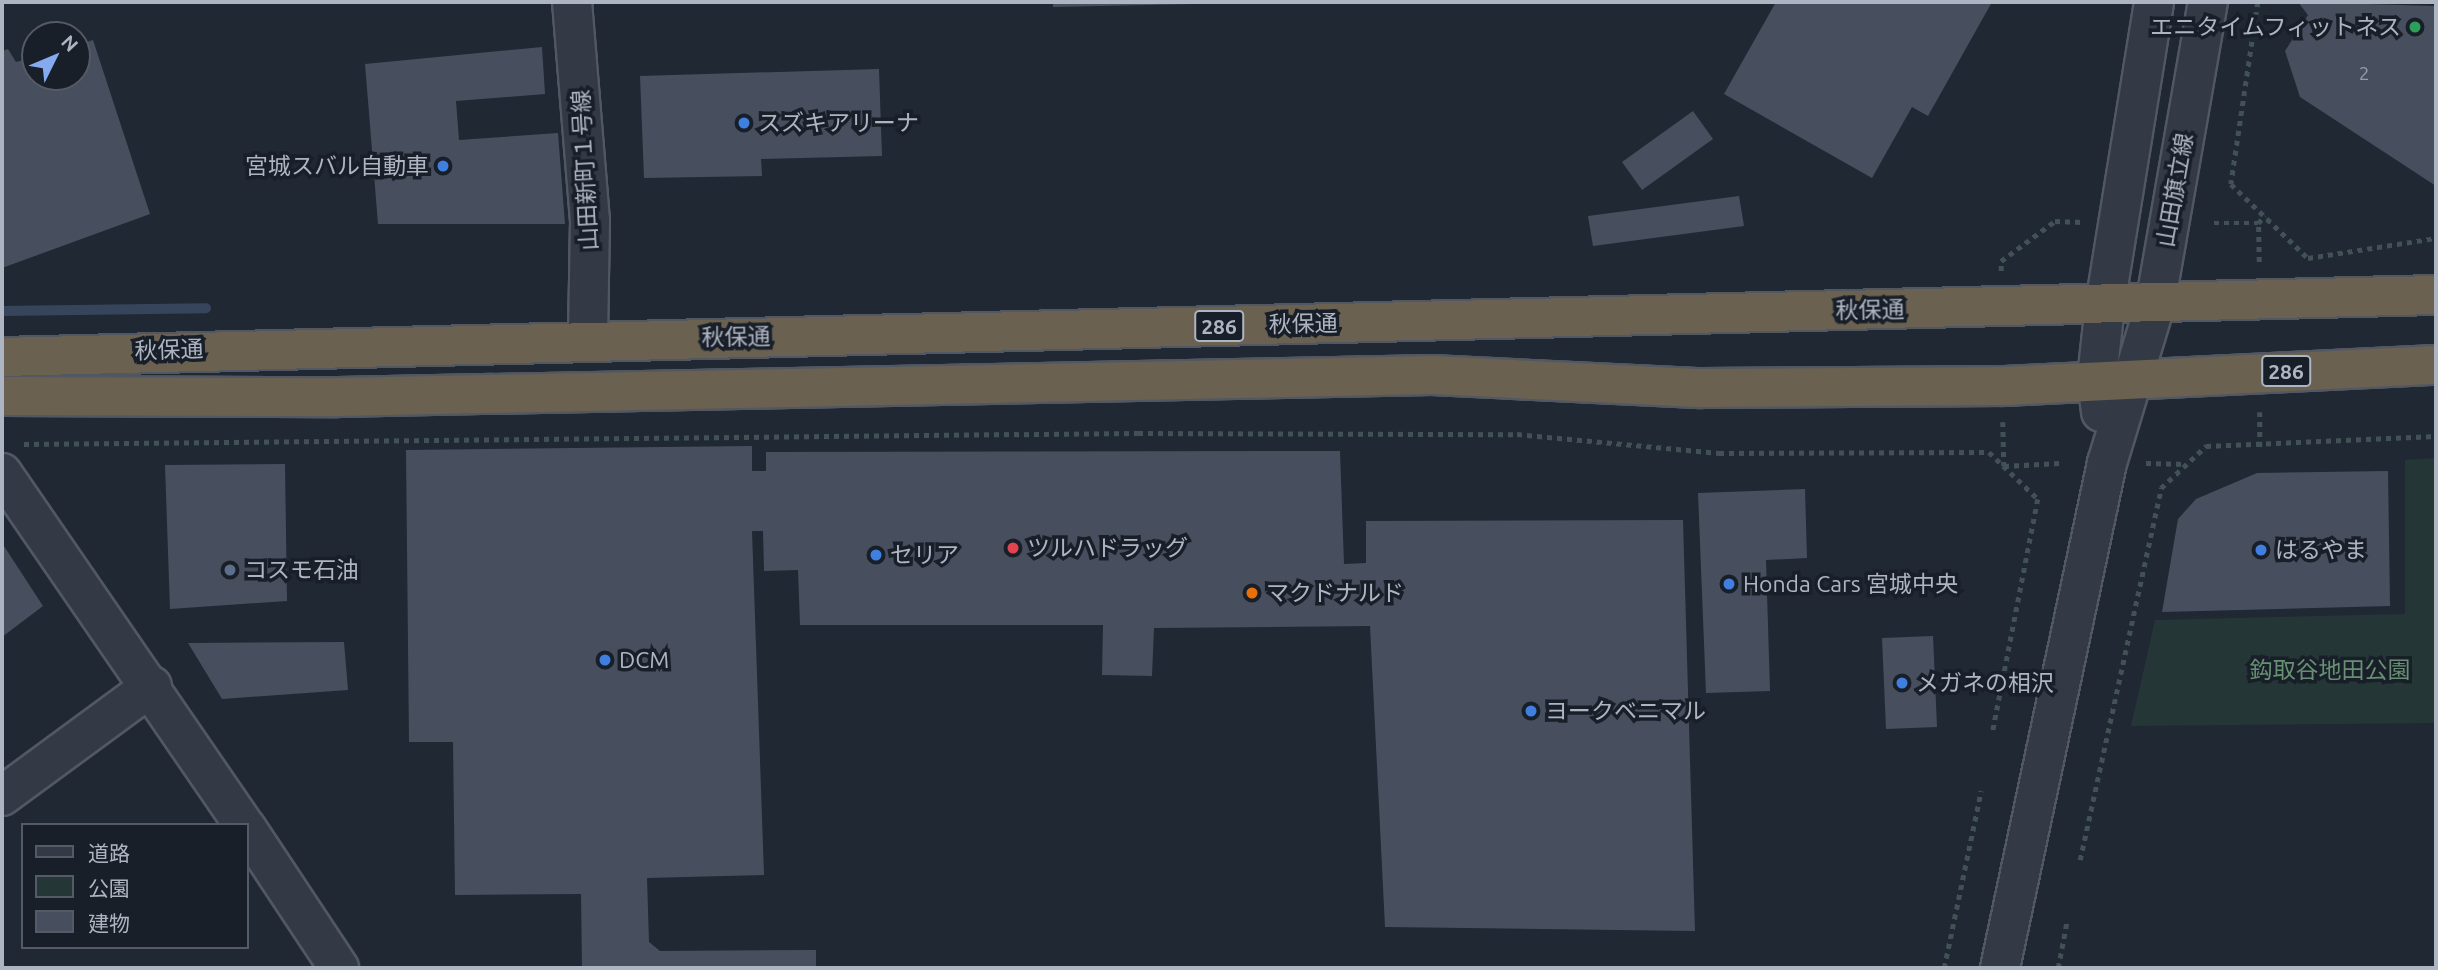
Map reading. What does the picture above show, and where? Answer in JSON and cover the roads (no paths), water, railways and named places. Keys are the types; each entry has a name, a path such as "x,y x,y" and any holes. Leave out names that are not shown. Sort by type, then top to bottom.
{"highway":[{"name":"秋保通","path":"2,357 588,339 2155,305 2436,295"},
{"name":"286","path":"2097,378 2436,365"},
{"name":"秋保通","path":"2,396 352,397 1432,375 1702,388 2003,386 2097,378"}],"street":[{"name":"山田新町１号線","path":"572,2 590,221 588,339"},
{"path":"2000,968 2125,463 2097,378 2105,305 2154,2"},
{"name":"山田旗立線","path":"2125,463 2136,377 2155,305 2208,2"},
{"path":"9,459 152,686 242,823"},
{"path":"2,796 152,686"},
{"path":"248,832 339,968"}],"waterway":[{"path":"2,311 206,308"}],"place":[{"name":"エニタイムフィットネス","path":"2415,27"},
{"name":"スズキアリーナ","path":"744,123"},
{"name":"宮城スバル自動車","path":"443,166"},
{"name":"ツルハドラッグ","path":"1013,548"},
{"name":"はるやま","path":"2261,550"},
{"name":"セリア","path":"876,555"},
{"name":"コスモ石油","path":"230,570"},
{"name":"Honda Cars 宮城中央","path":"1729,584"},
{"name":"マクドナルド","path":"1252,593"},
{"name":"DCM","path":"605,660"},
{"name":"メガネの相沢","path":"1902,683"},
{"name":"ヨークベニマル","path":"1531,711"}],"park label":[{"name":"鈎取谷地田公園","path":"2330,670"}]}
